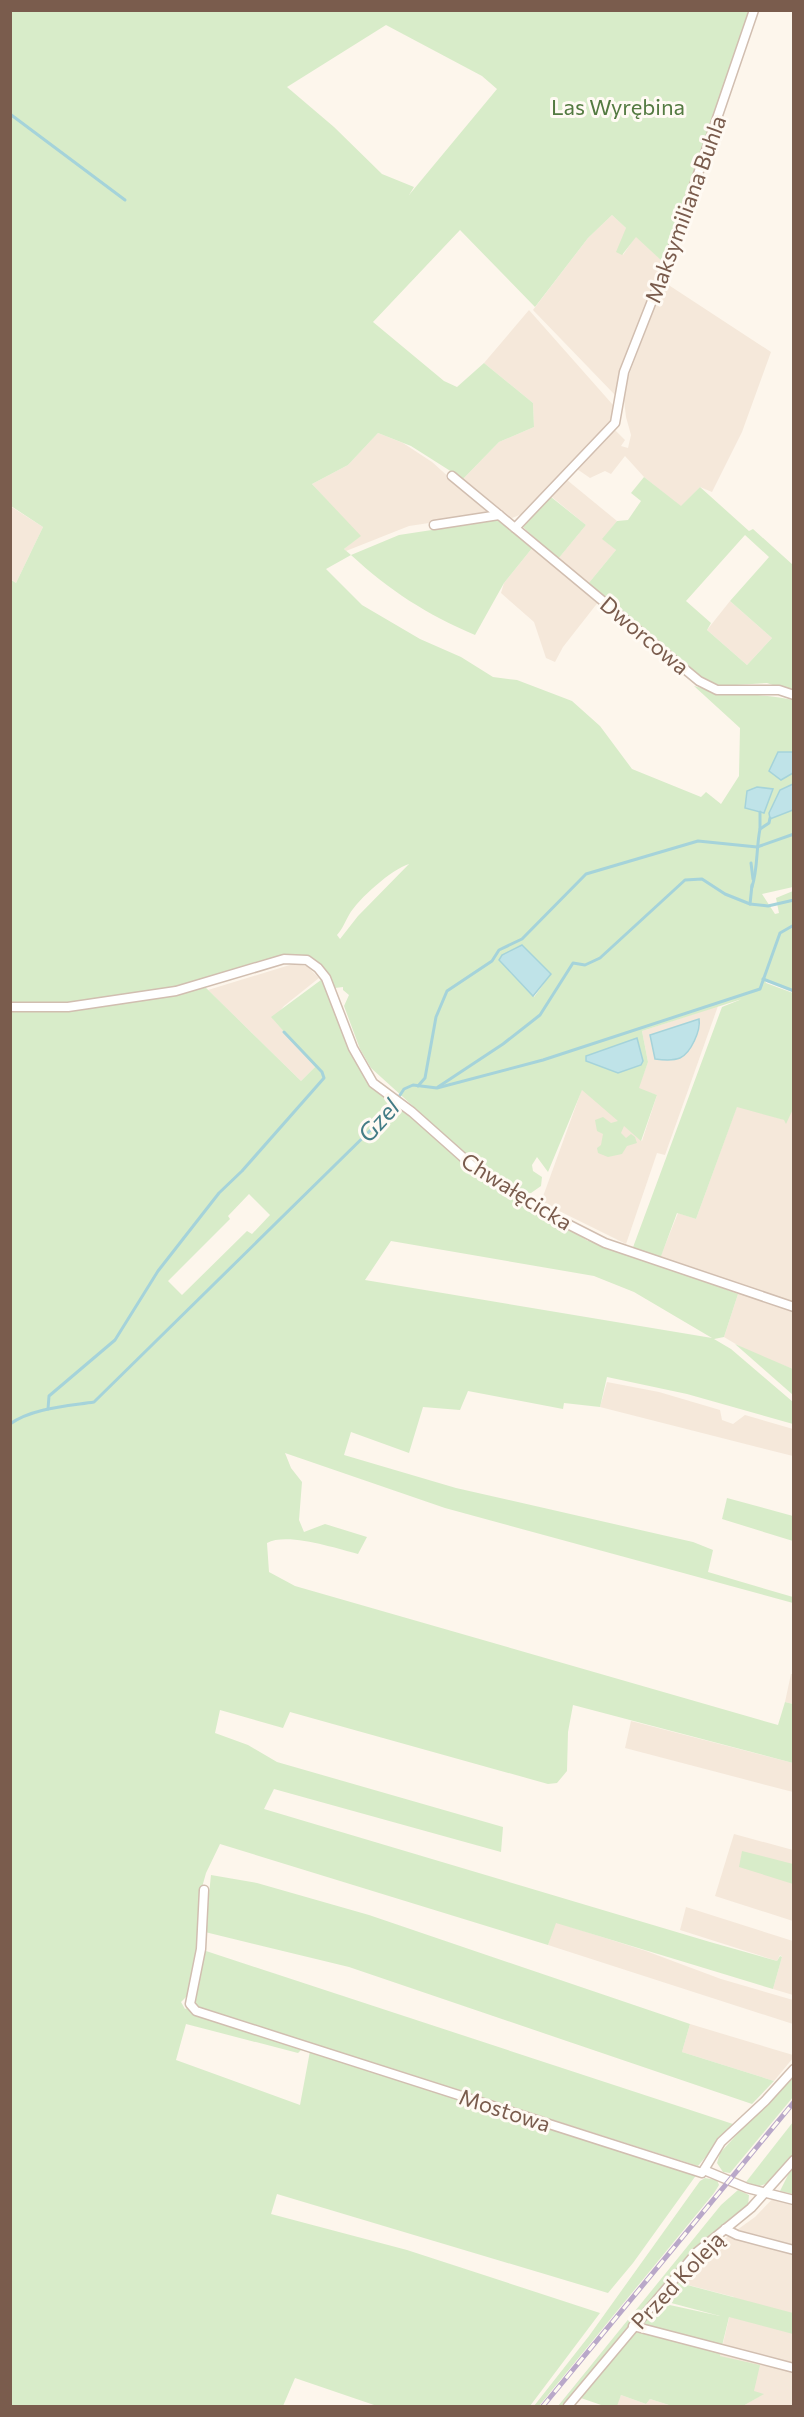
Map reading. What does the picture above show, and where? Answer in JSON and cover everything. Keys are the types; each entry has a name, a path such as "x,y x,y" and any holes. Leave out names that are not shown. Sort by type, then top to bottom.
{"street":[{"name":"Maksymiliana Buhla","path":"516,528 615,423 624,372 672,250 754,10"},
{"name":"Dworcowa","path":"452,476 699,681 717,690 779,690 794,695"},
{"path":"434,525 499,515"},
{"name":"Chwałęcicka","path":"10,1006 68,1007 176,991 284,959 302,958 312,962 322,972 364,1072 475,1168 561,1222 628,1252 794,1307"},
{"name":"Mostowa","path":"204,1890 201,1949 190,2004 196,2011 794,2200"},
{"path":"703,2171 721,2142 765,2101 794,2069"},
{"name":"Przed Koleją","path":"568,2406 697,2252 766,2193 794,2160"},
{"path":"725,2229 737,2235 794,2250"},
{"path":"633,2326 794,2368"}],"shaded area":[{"path":"612,215 626,228 623,255 636,236 664,263 616,396 533,310 588,238"},
{"path":"664,282 771,352 742,432 712,492 700,487 681,507 644,477 625,456 611,474 605,471 590,478 577,469 614,429 625,440 621,446 628,448 631,435 623,391"},
{"path":"529,310 613,405 611,420 591,443 522,514 512,518 463,479 499,442 534,427 533,403 484,363"},
{"path":"378,433 403,443 432,462 490,514 409,526 346,551 344,549 360,536 312,484 348,465"},
{"path":"567,480 617,521 603,539 616,550 588,584 558,559 586,525 552,497"},
{"path":"10,506 43,527 16,583 11,579"},
{"path":"533,547 599,601 563,647 555,662 546,658 534,622 501,593 504,583"},
{"path":"730,601 772,638 747,665 707,630"},
{"path":"293,964 307,966 319,978 284,1006 273,1019 315,1067 301,1081 208,990"},
{"path":"718,1006 665,1155 657,1153 626,1244 541,1202 582,1089 642,1141 657,1095 638,1089 648,1062 642,1031"},
{"path":"737,1106 785,1120 793,1109 793,1369 749,1352 724,1337 738,1294 629,1250 660,1258 678,1213 696,1219"},
{"path":"607,1382 659,1392 720,1410 722,1420 733,1424 745,1415 793,1429 793,1456 600,1407"},
{"path":"791,1674 793,1674 793,1704 785,1702"},
{"path":"631,1721 793,1763 793,1792 625,1748"},
{"path":"734,1834 793,1850 793,1921 715,1896"},
{"path":"686,1907 793,1941 793,1995 773,1989 782,1957 780,1955 777,1961 680,1930"},
{"path":"555,1922 646,1951 721,1979 793,2000 793,2024 548,1945"},
{"path":"690,2024 793,2055 793,2058 774,2081 682,2052"},
{"path":"780,2191 793,2194 793,2406 743,2406 763,2394 754,2392 720,2356 734,2297 677,2282 698,2258 755,2217"},
{"path":"621,2395 646,2404 650,2399 672,2406 616,2406"}],"green space":[{"name":"Las Wyrębina","path":"10,11 752,11 664,263 636,237 622,255 616,252 626,228 612,215 588,238 535,307 460,230 373,322 444,381 457,387 484,363 533,403 534,427 499,442 463,479 411,446 378,433 348,465 312,484 361,536 344,549 351,555 326,569 362,605 420,639 461,657 493,677 517,680 572,701 600,726 632,769 701,797 706,792 721,804 739,776 740,728 694,686 793,700 793,887 762,894 775,914 779,913 776,898 793,891 793,991 765,981 793,993 793,1109 786,1124 784,1120 737,1107 696,1219 677,1213 660,1259 632,1250 722,1007 742,999 642,1031 648,1062 639,1088 657,1095 641,1141 624,1126 621,1133 626,1138 631,1134 637,1143 627,1146 622,1154 608,1157 598,1153 597,1148 601,1145 603,1134 597,1131 595,1120 603,1117 611,1123 618,1121 582,1090 548,1172 537,1157 532,1165 533,1171 542,1177 541,1186 531,1193 524,1193 468,1156 371,1068 360,1049 344,1006 349,995 343,987 335,988 319,964 307,957 200,982 301,1081 315,1067 271,1017 325,977 349,1049 368,1080 417,1120 466,1166 588,1241 590,1238 738,1294 724,1337 714,1339 731,1349 793,1402 793,1424 687,1394 607,1377 600,1407 564,1403 563,1409 468,1391 460,1410 423,1407 409,1453 351,1432 344,1455 456,1488 693,1542 713,1550 708,1572 793,1597 793,1603 445,1508 285,1453 291,1468 302,1482 299,1520 304,1532 325,1524 367,1537 358,1554 299,1540 286,1539 267,1543 269,1572 295,1586 778,1725 785,1702 793,1704 793,1763 573,1705 568,1732 567,1771 557,1783 548,1784 290,1712 283,1728 220,1710 215,1733 248,1745 277,1762 503,1827 501,1852 274,1789 264,1809 710,1942 777,1961 780,1956 782,1957 773,1989 556,1923 548,1945 220,1844 206,1873 201,1891 200,1933 188,1995 181,2002 185,2009 190,2007 301,2050 298,2053 186,2024 176,2060 300,2105 310,2051 697,2174 633,2263 608,2293 277,2194 271,2214 407,2250 600,2313 530,2406 377,2406 295,2378 283,2406 11,2406 10,579 16,583 43,527 11,506","holes":["386,25 482,76 497,89 409,195 414,187 382,174 334,127 287,87","409,864 358,916 340,939 337,935 353,908 376,885","499,960 551,974 534,997","249,1194 270,1215 252,1234 247,1231 182,1295 168,1281 230,1219 228,1216","391,1241 594,1276 634,1292 712,1338 365,1280"]},
{"path":"644,477 681,506 700,487 749,531 753,529 793,565 793,692 767,683 719,686 695,674 588,584 616,550 602,539 617,521 628,520 641,501 631,493","holes":["745,535 769,557 730,601 772,638 747,665 707,630 711,623 686,601"]},
{"path":"551,497 586,525 558,559 523,527"},
{"path":"497,520 533,547 504,583 475,635 440,619 409,601 351,555 399,535"},
{"path":"735,1344 793,1369 793,1395"},
{"path":"727,1498 793,1516 793,1541 722,1519"},
{"path":"742,1851 793,1864 793,1884 739,1867"},
{"path":"211,1875 257,1883 369,1915 690,2024 682,2052 774,2081 752,2104 349,1967 205,1932"},
{"path":"203,1950 733,2124 698,2166 195,2006"},
{"path":"793,2073 793,2097 730,2173 723,2172 717,2163 720,2153"},
{"path":"793,2122 793,2156 773,2181 757,2187 746,2182"},
{"path":"793,2165 793,2194 780,2191"},
{"path":"705,2178 717,2180 719,2185 714,2193 539,2406 534,2406 589,2336 700,2181"},
{"path":"738,2190 749,2195 748,2206 717,2231 565,2406 558,2406 721,2205"},
{"path":"676,2282 793,2313 793,2334 729,2317 721,2350 645,2326 645,2317 656,2302 720,2316 660,2300"},
{"path":"636,2332 721,2352 720,2356 760,2365 754,2391 764,2394 743,2406 672,2406 650,2399 646,2404 621,2395 617,2406 604,2406 578,2397"}],"water":[{"path":"778,752 793,752 793,773 781,780 769,771"},
{"path":"793,784 793,810 770,819 769,813 780,790"},
{"path":"757,787 773,789 764,813 745,808 747,791"},
{"path":"522,945 551,974 533,996 499,960 502,955"},
{"path":"699,1019 694,1041 684,1055 674,1060 655,1059 650,1035"},
{"path":"637,1038 643,1061 641,1065 618,1073 586,1061 586,1056"}],"waterway":[{"path":"10,114 125,200"},
{"path":"760,812 760,829"},
{"path":"752,887 760,829 769,823 770,818"},
{"path":"418,1086 425,1078 436,1017 447,991 492,961 499,950 522,939 586,874 698,841 757,847 794,834"},
{"path":"751,863 753,879"},
{"path":"438,1087 503,1044 540,1015 573,963 585,965 600,958 685,880 702,879 725,894 750,904 768,906 794,900"},
{"path":"750,904 752,885"},
{"name":"Gzel","path":"10,1424 39,1411 94,1402 389,1112 404,1089 413,1085 437,1088 543,1060 760,989 780,933 794,925"},
{"path":"763,979 794,991"},
{"path":"48,1409 49,1396 115,1340 158,1271 219,1193 242,1171 324,1078 322,1072 284,1032"}],"railway":[{"path":"543,2406 794,2102"}]}
